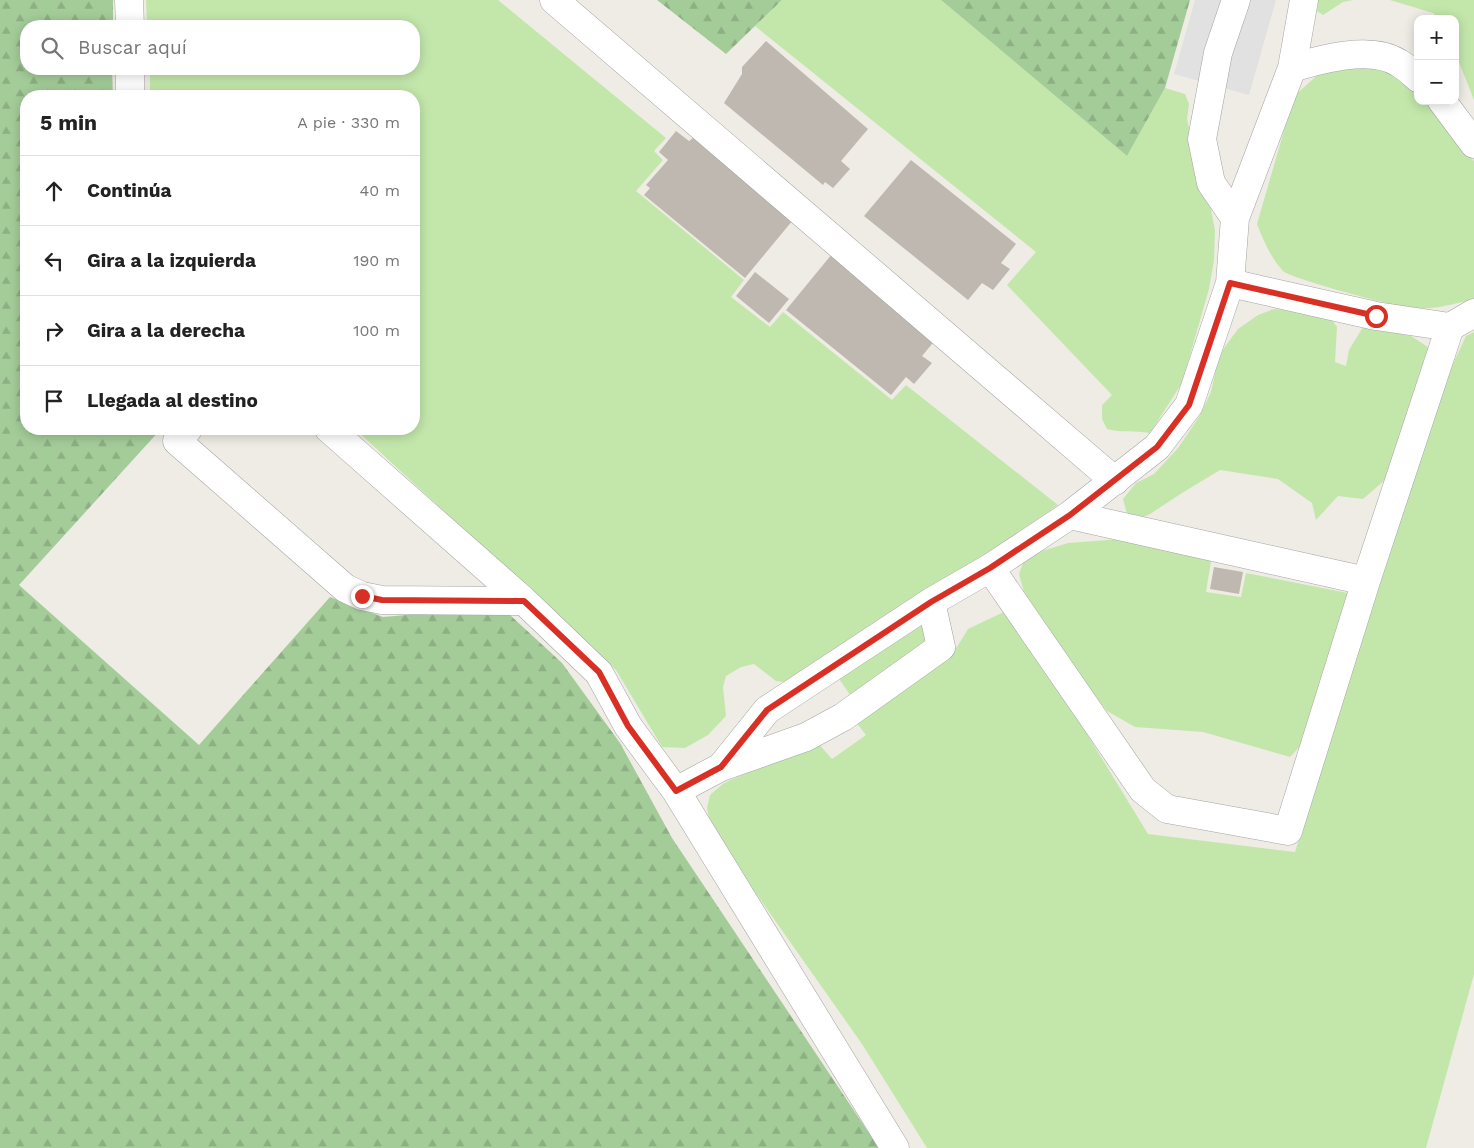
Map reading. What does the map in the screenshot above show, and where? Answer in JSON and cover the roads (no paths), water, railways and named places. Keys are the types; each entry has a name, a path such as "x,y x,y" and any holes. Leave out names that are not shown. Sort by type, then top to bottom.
{"lane":[{"path":"129,0 130,20"},
{"path":"554,0 1115,480"},
{"path":"1235,218 1211,183 1202,139 1218,53 1236,0"},
{"path":"721,767 767,710 931,602 990,568 1070,515 1157,447 1189,405 1230,283 1235,218 1292,68 1304,0"},
{"path":"1292,68 1330,57 1373,54 1398,62 1414,75"},
{"path":"130,75 130,90"},
{"path":"1445,105 1474,144"},
{"path":"1230,283 1376,316 1450,327"},
{"path":"990,568 1143,790 1167,809 1288,831 1366,581 1450,327 1474,312"},
{"path":"183,435 178,441 345,588 362,596 382,600 524,601"},
{"path":"336,435 524,601 599,672 628,726 676,791 894,1148"},
{"path":"1070,515 1366,581"},
{"path":"676,791 721,767 806,738 842,717 941,647 931,602"}]}
